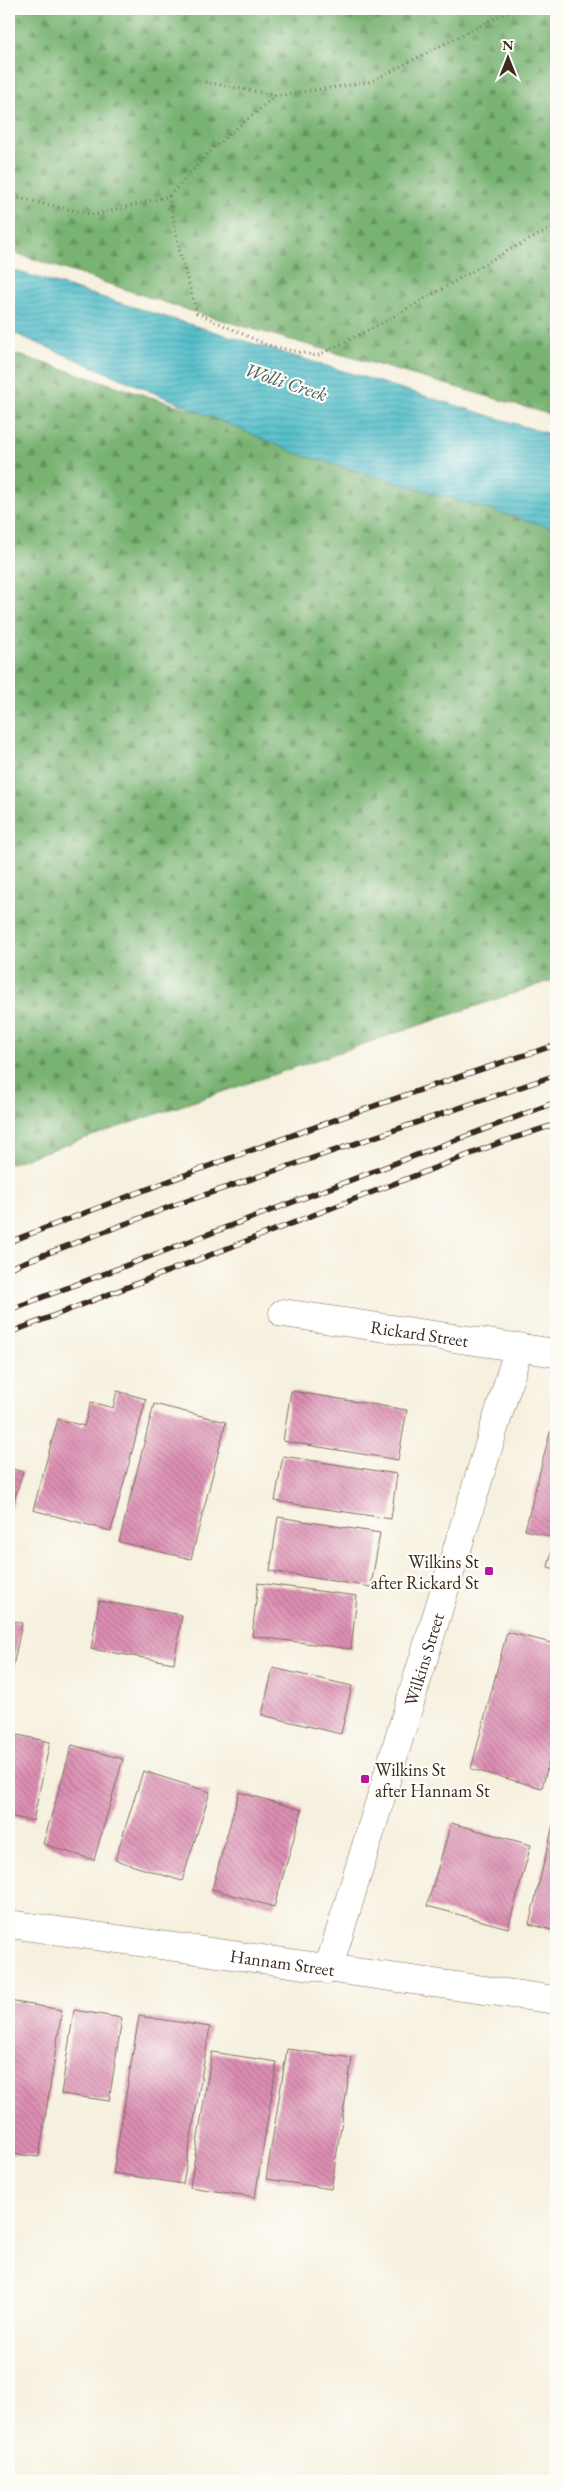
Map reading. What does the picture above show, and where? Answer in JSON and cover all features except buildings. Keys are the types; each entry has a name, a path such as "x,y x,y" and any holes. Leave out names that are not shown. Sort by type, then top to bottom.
{"street":[{"name":"Rickard Street","path":"283,1313 556,1353"},
{"name":"Wilkins Street","path":"328,1970 519,1347"},
{"name":"Hannam Street","path":"9,1924 328,1970 556,2000"}],"path":[{"path":"205,82 275,96 370,82 513,9"},
{"path":"9,196 95,215 170,196 213,148 275,96"},
{"path":"170,196 180,254 198,313 267,345 317,356 386,321 509,250 556,226"}],"green space":[{"path":"9,9 556,9 556,416 197,313 9,251"},
{"path":"9,352 556,526 556,979 9,1164"}],"water":[{"name":"Wolli Creek","path":"9,269 556,436 556,529 298,454 9,331"}],"railway":[{"path":"9,1242 281,1139 556,1045"},
{"path":"9,1268 172,1206 556,1075"},
{"path":"9,1310 556,1102"},
{"path":"9,1333 499,1143 556,1124"}],"place":[{"name":"Wilkins St after Rickard St","path":"489,1571"},
{"name":"Wilkins St after Hannam St","path":"365,1779"}]}
